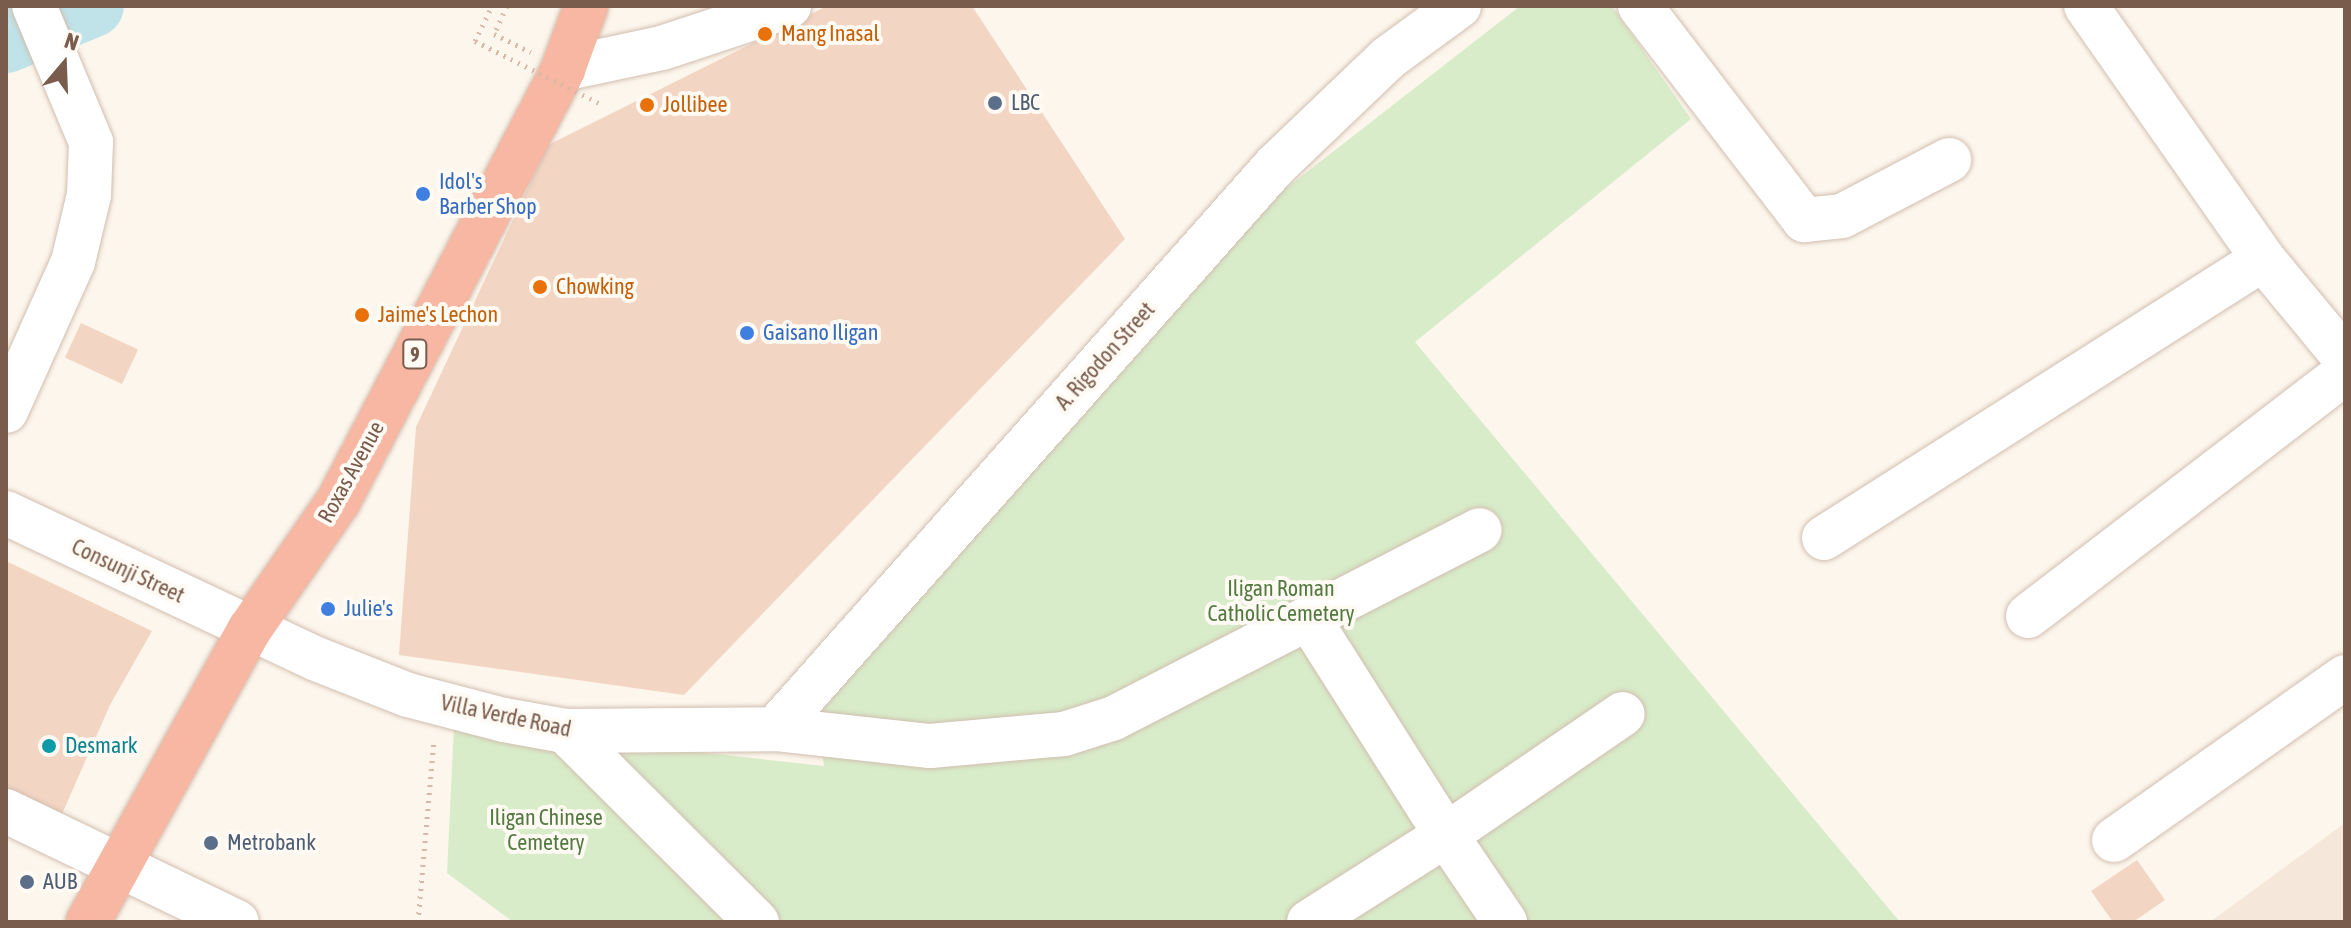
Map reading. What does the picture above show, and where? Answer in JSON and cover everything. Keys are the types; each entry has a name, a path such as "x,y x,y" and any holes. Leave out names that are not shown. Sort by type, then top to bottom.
{"highway":[{"name":"Roxas Avenue","path":"88,922 121,868 250,629 339,500 583,6"}],"street":[{"path":"553,63 662,48 789,6"},
{"name":"A. Rigodon Street","path":"775,729 1275,166 1388,58 1459,6"},
{"path":"1640,6 1804,220 1842,216 1949,160"},
{"path":"2086,6 2263,259 2345,358"},
{"path":"6,411 73,262 89,195 91,142 35,9"},
{"path":"1824,538 2263,259"},
{"path":"2028,616 2345,373"},
{"name":"Consunji Street","path":"6,513 250,629"},
{"name":"Villa Verde Road","path":"250,629 437,702 565,731 775,729 930,746 1064,734 1114,718 1310,621 1480,530"},
{"path":"1310,621 1505,922"},
{"path":"2114,840 2345,677"},
{"path":"1309,922 1446,835 1623,714"},
{"path":"565,731 757,922"},
{"path":"6,811 237,922"}],"path":[{"path":"492,6 475,41 601,104"},
{"path":"507,6 494,34 553,63"},
{"path":"418,922 437,702"}],"shaded area":[{"path":"2345,823 2345,922 2210,922"}],"green space":[{"name":"Iligan Roman Catholic Cemetery","path":"1520,6 1612,6 1691,119 1415,342 1900,922 513,922 447,873 454,725 824,766 816,716 1271,200"}],"building":[{"name":"Gaisano Iligan","path":"827,6 972,6 1125,239 684,695 399,655 416,427 548,145"},
{"path":"81,323 138,350 122,384 65,357"},
{"path":"6,561 152,631 110,705 62,814 6,788"},
{"path":"2137,860 2165,900 2133,922 2113,922 2091,891"}],"waterway":[{"path":"6,42 93,6"}],"place":[{"name":"Mang Inasal","path":"765,34"},
{"name":"LBC","path":"995,103"},
{"name":"Jollibee","path":"647,105"},
{"name":"Idol's Barber Shop","path":"423,194"},
{"name":"Chowking","path":"540,287"},
{"name":"Jaime's Lechon","path":"362,315"},
{"name":"Gaisano Iligan","path":"747,333"},
{"name":"Julie's","path":"328,609"},
{"name":"Desmark","path":"49,746"},
{"name":"Metrobank","path":"211,843"},
{"name":"AUB","path":"27,882"}],"park label":[{"name":"Iligan Chinese Cemetery","path":"546,830"}]}
